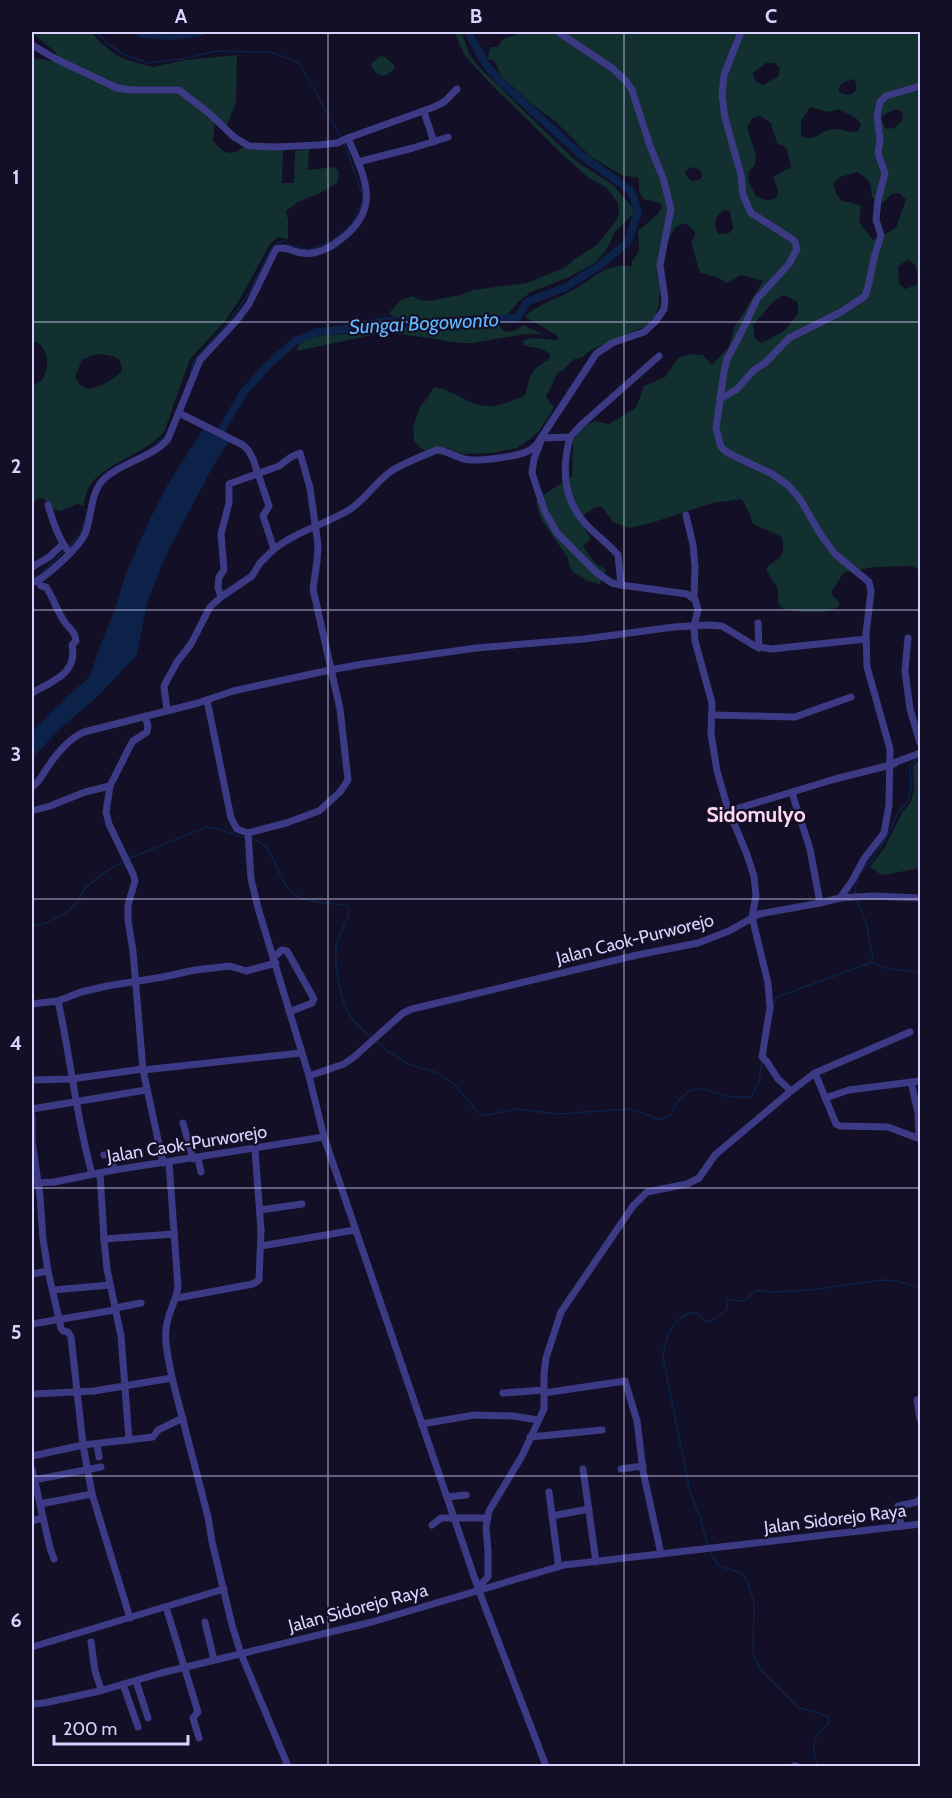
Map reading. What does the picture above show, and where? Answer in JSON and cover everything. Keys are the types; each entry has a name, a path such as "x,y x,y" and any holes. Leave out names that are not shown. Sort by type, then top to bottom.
{"street":[{"path":"558,32 612,68 632,90 666,186 671,209 660,265 665,304 661,315 644,332 612,343 596,354 579,377 534,459 532,469 538,494 557,533 597,573 612,583 621,582 695,595"},
{"path":"741,32 724,75 722,95 725,118 741,175 743,195 751,213 792,239 795,242 796,252 757,299 727,359 716,428 721,447 728,453 782,479 800,499 835,554 869,582 871,592 866,639 868,676 890,749 889,805 884,833 864,859 840,898"},
{"path":"32,45 117,88 179,90 210,114 234,137 249,146 284,147 337,143 424,112 444,102 457,89"},
{"path":"720,399 736,390 789,338 841,312 865,296 881,235 876,220 885,173 878,153 880,140 876,116 880,102 886,96 921,86"},
{"path":"424,112 434,142"},
{"path":"358,162 448,137"},
{"path":"32,567 66,548 84,534 93,501 103,480 108,475 161,447 171,436 200,360 249,304 276,249 284,248 304,253 320,251 331,246 358,223 363,214 367,186 347,139"},
{"path":"621,582 618,555 582,521 568,493 564,466 570,437 658,356"},
{"path":"179,413 243,445 251,454 269,507 263,516 274,549"},
{"path":"167,710 164,686 177,662 194,639 210,607 252,576 260,563 274,549 291,537 350,509 394,470 436,450 443,450 472,460 508,457 531,450 544,438 570,437"},
{"path":"221,597 218,585 219,577 224,569 221,534 229,503 228,486 230,483 279,466 300,453 310,488 318,553 312,589 343,730 348,774 345,786 319,811 248,838"},
{"path":"48,505 66,548"},
{"path":"686,515 693,545 695,595 698,610 694,626 699,657 711,693 711,734 717,771 729,811 754,876 756,896 752,917 768,982 770,1008 764,1059 774,1074 791,1091"},
{"path":"35,582 42,580 66,548"},
{"path":"32,693 67,671 72,664 74,654 72,645 76,641 76,636 70,626 65,623 46,587 35,582"},
{"path":"759,623 759,648"},
{"path":"32,787 39,782 56,757 76,736 93,729 207,700 233,691 363,664 476,648 584,639 653,629 694,626 722,626 759,648 771,650 866,639"},
{"path":"908,638 905,675 910,710 921,743"},
{"path":"712,715 795,717 852,697"},
{"path":"207,700 232,822 248,838 251,879 258,908 309,1076 324,1137 478,1589 546,1767"},
{"path":"145,716 147,732 132,743 110,786 106,813 135,881 128,921 133,951 143,1070 146,1090 166,1163 178,1280 177,1298 168,1319 166,1333 172,1378 208,1517 229,1614 241,1654 288,1767"},
{"path":"729,811 889,765 921,753"},
{"path":"32,811 85,792 110,786"},
{"path":"792,793 810,849 820,903"},
{"name":"Jalan Caok-Purworejo","path":"309,1076 345,1064 407,1011 637,955 698,943 729,931 759,914 840,898 921,898"},
{"path":"32,1004 58,1001 120,983 226,966 234,966 246,971 275,960 282,950 287,951 314,999 312,1003 289,1012"},
{"path":"58,1001 68,1047 75,1102 92,1174"},
{"path":"478,1589 488,1577 487,1518 495,1498 522,1456 544,1408 543,1374 561,1312 633,1206 647,1192 687,1184 699,1178 715,1155 815,1073 910,1032"},
{"path":"32,1080 71,1079 301,1053"},
{"path":"815,1073 833,1120 838,1125 888,1127 920,1138 918,1113 911,1082"},
{"path":"825,1098 849,1090 921,1081"},
{"path":"32,1109 146,1090"},
{"path":"32,1116 34,1183 40,1196 48,1271 62,1329 71,1337 83,1445 92,1494 130,1618"},
{"path":"183,1122 201,1172"},
{"name":"Jalan Caok-Purworejo","path":"34,1183 54,1182 114,1170 324,1137"},
{"path":"177,1298 259,1280 261,1231 255,1149"},
{"path":"104,1155 111,1156 114,1170"},
{"path":"100,1173 104,1239 110,1285 121,1336 129,1440"},
{"path":"260,1210 302,1204"},
{"path":"261,1246 356,1230"},
{"path":"104,1239 174,1234"},
{"path":"32,1274 48,1271"},
{"path":"52,1290 110,1285"},
{"path":"32,1324 141,1303"},
{"path":"32,1394 124,1387 172,1378"},
{"path":"503,1393 544,1391 625,1381 637,1421 642,1466 661,1554"},
{"path":"921,1399 917,1400 921,1419"},
{"path":"422,1424 474,1415 513,1416 538,1420"},
{"path":"32,1456 83,1445 153,1437 156,1431 183,1418"},
{"path":"530,1437 602,1430"},
{"path":"97,1444 99,1457"},
{"path":"621,1469 642,1466"},
{"path":"34,1480 101,1467"},
{"path":"32,1469 54,1559"},
{"path":"583,1469 596,1562"},
{"path":"549,1492 557,1567"},
{"path":"40,1504 92,1494"},
{"path":"447,1497 466,1495"},
{"path":"902,1526 898,1506 921,1499"},
{"path":"552,1516 589,1509"},
{"path":"32,1521 43,1518"},
{"path":"432,1525 441,1518 487,1518"},
{"name":"Jalan Sidorejo Raya","path":"32,1704 52,1702 381,1619 557,1567 921,1524"},
{"path":"32,1647 224,1589"},
{"path":"166,1607 198,1712 193,1718 199,1738"},
{"path":"206,1622 214,1660"},
{"path":"91,1642 95,1671 101,1689"},
{"path":"136,1681 148,1718"},
{"path":"123,1684 138,1727"}],"green space":[{"path":"32,32 91,32 116,55 153,67 186,60 237,55 236,103 226,127 215,123 213,141 223,151 230,153 243,147 255,150 278,148 283,150 282,183 294,183 295,151 309,149 308,170 335,167 339,173 337,183 298,202 286,211 288,239 279,237 270,244 226,320 190,359 164,432 156,440 94,480 88,489 84,506 77,504 60,511 55,510 43,498 37,499 33,504 34,530 32,531 32,386 43,378 47,362 41,346 32,342 32,58 52,61 56,53","holes":["93,355 112,356 120,360 122,371 118,375 97,387 87,389 79,384 75,377 82,360"]},
{"path":"451,32 462,32 469,54 480,68 576,161 613,185 632,207 634,213 614,233 608,247 595,263 567,278 531,292 507,315 482,319 457,317 432,320 394,317 389,313 401,300 413,296 429,301 473,290 527,283 566,267 597,245 619,214 618,203 606,187 590,179 566,158 486,79 465,56 455,34"},
{"path":"518,32 920,32 920,570 912,566 875,567 844,572 831,592 840,605 820,612 783,609 778,603 778,589 766,570 782,555 782,537 753,524 742,499 713,503 629,528 613,522 600,506 592,509 578,519 591,538 583,546 594,562 606,570 600,584 588,581 574,573 569,566 568,558 541,519 536,501 572,477 573,439 584,426 594,421 609,424 634,409 644,386 665,377 678,358 691,354 703,355 712,365 729,347 734,328 763,281 741,275 726,283 719,278 701,273 691,242 695,235 694,231 687,224 675,228 660,253 657,271 660,289 659,305 655,317 644,327 593,349 581,358 574,359 558,372 546,397 554,408 539,431 530,439 517,448 492,453 463,454 448,448 434,447 427,452 419,447 414,440 413,427 420,406 435,387 479,405 487,406 508,402 526,394 532,373 549,360 550,355 541,349 523,345 524,340 533,338 558,340 558,336 525,317 527,314 577,288 605,270 632,266 632,261 639,251 638,231 658,214 662,207 660,203 643,199 639,191 639,178 621,175 590,156 555,121 501,76 495,62 488,59 490,47 498,47 503,39 516,35","holes":["766,63 775,63 780,69 778,77 763,85 755,81 753,73","854,79 855,91 850,94 838,91 848,80","810,107 829,112 838,109 856,118 861,124 858,131 833,129 814,138 801,136 801,121","896,109 902,112 903,120 894,128 886,129 881,119","760,116 771,123 777,143 787,150 791,167 774,176 778,189 777,195 776,198 768,201 756,196 748,180 749,171 755,165 756,156 747,127 752,118","692,167 700,171 702,177 691,181 685,171","857,172 869,182 872,197 883,203 891,194 900,193 906,200 896,228 873,240 859,222 861,206 841,200 833,183 840,177","724,210 730,211 733,229 729,233 719,234 715,224","908,260 916,267 917,285 905,289 899,284 898,266","784,295 798,302 798,314 784,331 762,343 755,339 753,325 775,300"]},
{"path":"381,56 394,65 394,69 385,75 379,75 371,66"},
{"path":"384,324 396,328 406,325 438,330 461,329 483,324 500,326 503,331 512,332 523,325 543,334 525,334 460,343 382,333 297,351 298,346 306,339 324,335 354,334 367,327"},
{"path":"920,759 920,868 880,874 870,867 885,847 902,813 911,802 914,788 913,766"}],"water":[{"path":"204,428 229,441 165,557 147,603 137,655 95,699 64,725 32,758 32,732 90,676 126,573 149,521 168,484"}],"waterway":[{"path":"95,32 125,55 148,63 183,59 217,51 271,52 299,63 341,137"},
{"name":"Sungai Bogowonto","path":"138,32 173,36 200,32"},
{"name":"Sungai Bogowonto","path":"216,439 244,392 269,364 295,341 317,332 341,330 386,321 454,325 518,317 527,302 566,287 599,266 628,242 638,211 631,191 581,155 502,83 487,66 468,32"},
{"path":"344,142 363,196"},
{"path":"190,377 193,362 231,319 249,293 272,247 284,240 291,246 307,250 331,242 352,224 363,201"},
{"path":"150,449 166,436 171,423"},
{"path":"69,546 80,535 87,512"},
{"path":"41,574 65,550"},
{"path":"32,577 37,576"},
{"path":"861,872 872,860 899,811 908,801 911,788 910,765 918,757"},
{"path":"130,858 206,827 246,838"},
{"path":"251,839 266,848 284,882 297,896 348,906 347,918 337,944 337,975 349,1014 371,1037"},
{"path":"32,926 48,922 70,910 84,890 107,871 123,862"},
{"path":"856,894 855,889 859,876"},
{"path":"773,1008 776,998 780,996 870,963 873,959 867,926 857,899"},
{"path":"872,963 889,969 920,972"},
{"path":"375,1040 408,1064 438,1073 455,1085 482,1115 516,1109 558,1114 628,1109 661,1119 670,1116 678,1102 692,1090 704,1090 732,1097 751,1097 759,1081 762,1063"},
{"path":"708,1547 690,1492 663,1358 668,1336 675,1324 693,1312 700,1315 705,1322 711,1321 727,1310 728,1300 745,1301 756,1290 772,1292 810,1290 881,1280 897,1281 920,1288"},
{"path":"709,1551 719,1566 742,1573 747,1581 754,1603 754,1658 762,1671 798,1707 828,1716 829,1722 819,1732 814,1745 814,1754 819,1766"}],"district":[{"name":"Sidomulyo","path":"756,814"}]}
